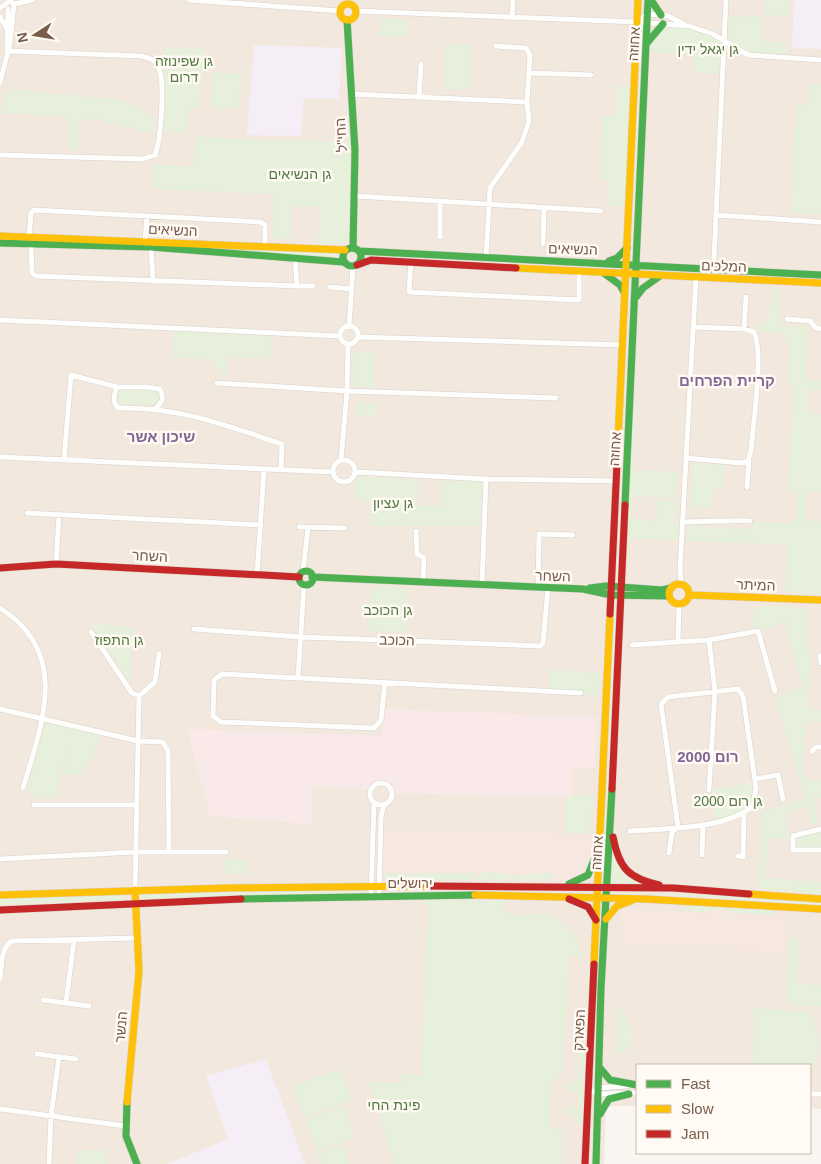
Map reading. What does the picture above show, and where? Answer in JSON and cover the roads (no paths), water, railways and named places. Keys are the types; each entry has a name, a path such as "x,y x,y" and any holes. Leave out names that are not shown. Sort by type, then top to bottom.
{"main road":[{"name":"אחוזה","path":"598,898 638,0"},
{"path":"650,0 662,15"},
{"name":"אחוזה","path":"607,898 650,0"},
{"path":"349,2 356,11 355,17 347,20 342,18 340,11 344,4 349,2"},
{"name":"החי\"ל","path":"347,20 350,94 355,133 356,249"},
{"path":"647,43 662,24"},
{"name":"הנשיאים","path":"0,236 30,241"},
{"name":"הנשיאים","path":"0,243 30,241 345,250"},
{"name":"הנשיאים","path":"148,244 343,262"},
{"path":"637,246 645,262 654,266"},
{"path":"604,263 617,258 627,248"},
{"path":"356,249 361,258 355,266 343,262 345,250 356,249"},
{"name":"הנשיאים","path":"356,249 486,258 636,264"},
{"name":"הנשיאים","path":"355,266 371,260 411,261 579,273 626,274"},
{"name":"המלכים","path":"636,264 821,275"},
{"path":"605,274 620,285 625,294"},
{"name":"המלכים","path":"626,274 821,283"},
{"path":"635,300 643,288 660,276"},
{"name":"השחר","path":"0,568 56,564 258,575 301,574"},
{"path":"309,572 312,577 310,583 304,584 301,574 309,572"},
{"name":"השחר","path":"312,577 548,588 583,589 612,586"},
{"path":"612,586 662,590 681,584 687,587 690,595 686,602 679,605 672,602 669,596 671,588"},
{"name":"השחר","path":"583,589 611,595"},
{"path":"611,595 669,596"},
{"name":"המיתר","path":"690,595 821,600"},
{"path":"612,806 614,846 622,866 640,881 674,888"},
{"path":"559,886 580,881 592,872 602,810"},
{"name":"ירושלים","path":"0,895 375,885 674,888 821,899"},
{"name":"הנשר","path":"135,890 139,970 125,1126 137,1164"},
{"name":"ירושלים","path":"0,910 375,896 560,896 821,909"},
{"path":"560,896 588,907 597,923"},
{"name":"הפארק","path":"585,1164 598,898"},
{"name":"הפארק","path":"596,1164 598,1061 607,898"},
{"path":"605,922 617,906 635,900"},
{"path":"598,1061 600,1069 607,1078 636,1086"},
{"path":"598,1121 606,1101 629,1094"}],"street":[{"path":"9,5 32,0"},
{"path":"189,0 340,11"},
{"path":"512,17 513,0"},
{"path":"714,258 726,0"},
{"path":"7,51 6,27 9,5"},
{"path":"0,83 10,43 9,5"},
{"path":"356,11 637,22 689,26"},
{"path":"637,22 648,14 662,15 724,40 748,55 821,60"},
{"path":"0,17 6,27"},
{"path":"486,258 490,188 495,178 517,150 529,121 527,102 530,55 526,48 496,46"},
{"path":"0,154 143,159 155,155 159,136 162,79 159,68 152,59 141,56 7,51"},
{"path":"419,96 421,64"},
{"path":"530,73 591,75"},
{"path":"350,94 527,102"},
{"path":"356,196 601,211"},
{"path":"440,202 440,237"},
{"path":"543,244 544,208"},
{"path":"264,248 265,225 260,222 34,210 31,213 32,273 36,276 313,286"},
{"path":"716,215 821,222"},
{"path":"147,216 148,244 153,281"},
{"path":"295,257 297,286"},
{"path":"411,261 409,292 578,300 579,273"},
{"path":"349,326 351,289 355,266"},
{"path":"681,584 682,522 696,277"},
{"path":"330,287 351,289"},
{"path":"744,328 746,297"},
{"path":"786,319 810,321 816,328 821,329"},
{"path":"0,320 340,336"},
{"path":"340,336 344,328 349,326"},
{"path":"349,326 355,329 358,337"},
{"path":"694,327 744,328 754,332 757,340 747,487"},
{"path":"340,336 342,341 348,344 354,342 358,337"},
{"path":"358,337 622,346"},
{"path":"341,460 348,391 348,344"},
{"path":"64,460 71,375 117,387 160,389 163,395 162,402 155,408"},
{"path":"218,383 348,391 556,398"},
{"path":"117,387 114,399 115,405 118,408 155,408 195,415 282,444 281,470"},
{"path":"0,457 333,472"},
{"path":"686,458 741,463 749,458"},
{"path":"341,460 351,461 356,472 350,480 343,482 336,479 333,472 335,464 341,460"},
{"path":"258,575 264,469"},
{"path":"356,472 486,479 616,481"},
{"path":"482,585 486,479"},
{"path":"27,512 59,516 260,525"},
{"path":"56,564 59,516"},
{"path":"682,522 710,522 722,519 750,521"},
{"path":"299,527 345,528"},
{"path":"301,574 308,528"},
{"path":"416,532 417,554 424,558 423,583"},
{"path":"538,587 539,534 573,535"},
{"path":"298,678 304,584"},
{"name":"הכוכב","path":"194,629 300,637 540,646 543,643 548,588"},
{"path":"678,641 679,605"},
{"path":"0,608 20,621 31,635 40,654 46,690 43,718 24,788"},
{"path":"632,645 709,640 758,631 775,690"},
{"path":"91,632 132,693 139,696"},
{"path":"709,640 715,691 710,790"},
{"path":"135,890 139,696 156,682 159,654"},
{"path":"384,682 382,720 374,728 221,722 213,716 214,680 222,674 384,682 581,693"},
{"path":"630,831 703,825 744,813 753,806 756,798 755,779 742,693 736,688 668,697 661,704 678,827"},
{"path":"0,709 138,741 163,742 168,751 168,852"},
{"path":"812,751 816,747 821,747"},
{"path":"755,779 778,775 783,799"},
{"path":"375,885 381,816 384,805 390,801 392,796 391,789 385,784 378,784 372,789 371,796 374,803 375,896"},
{"path":"374,803 384,805"},
{"path":"34,805 137,805"},
{"path":"738,856 743,857 744,813"},
{"path":"702,855 703,825"},
{"path":"670,853 672,832 678,827"},
{"path":"821,829 793,836 793,850 821,850"},
{"path":"0,859 136,852 226,852"},
{"path":"0,944 12,941 137,938"},
{"path":"66,1003 74,939"},
{"path":"0,979 6,944"},
{"path":"43,1000 89,1006"},
{"path":"37,1054 76,1059"},
{"path":"49,1164 51,1116 59,1058"},
{"path":"588,1090 636,1086"},
{"path":"598,1090 636,1094"},
{"path":"0,1109 125,1126"}],"district":[{"name":"קריית הפרחים","path":"727,380"},
{"name":"שיכון אשר","path":"161,436"},
{"name":"רום 2000","path":"708,756"}],"park label":[{"name":"גן יגאל ידין","path":"708,49"},
{"name":"גן שפינוזה דרום","path":"184,69"},
{"name":"גן הנשיאים","path":"300,174"},
{"name":"גן עציון","path":"393,503"},
{"name":"גן הכוכב","path":"388,610"},
{"name":"גן התפוז","path":"119,640"},
{"name":"גן רום 2000","path":"728,801"},
{"name":"פינת החי","path":"394,1105"}]}
